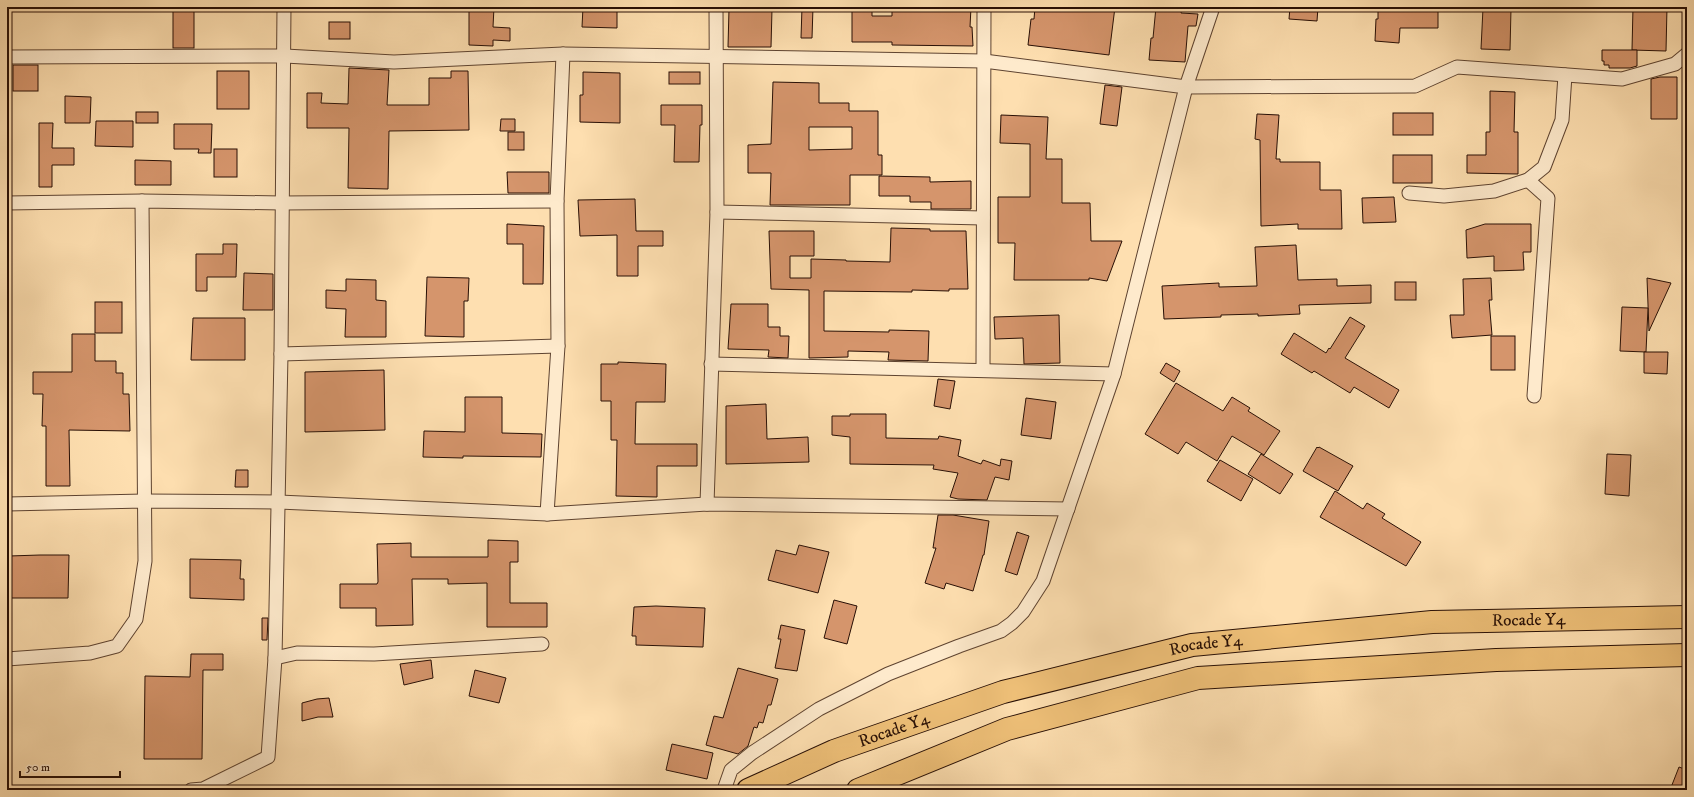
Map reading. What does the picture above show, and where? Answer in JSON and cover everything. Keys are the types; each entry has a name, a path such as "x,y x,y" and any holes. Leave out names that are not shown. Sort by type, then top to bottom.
{"highway":[{"name":"Rocade Y4","path":"748,790 834,751 1003,692 1192,644 1432,622 1687,617"},
{"name":"Rocade Y4","path":"858,790 1007,729 1198,678 1496,660 1687,655"}],"street":[{"path":"191,790 202,789 268,757 275,658 279,502 284,7"},
{"path":"707,504 717,212 715,57 716,7"},
{"path":"983,370 984,7"},
{"path":"724,790 731,770 758,749 819,709 888,674 1001,631 1023,612 1043,581 1114,374 1186,87 1213,7"},
{"path":"547,514 558,346 557,202 563,54"},
{"path":"7,57 284,56 394,62 563,54 984,61 1186,87 1415,86 1457,67 1622,79 1681,64 1687,54"},
{"path":"1409,193 1444,196 1494,191 1528,180 1544,167 1562,120 1566,75"},
{"path":"1528,180 1548,198 1534,396"},
{"path":"7,203 142,201 282,203 557,202"},
{"path":"7,659 90,653 117,646 136,619 145,561 142,201"},
{"path":"717,212 983,218"},
{"path":"281,354 558,346"},
{"path":"711,364 1114,374"},
{"path":"7,504 279,502 547,514 707,504 1068,510"},
{"path":"275,658 297,653 374,654 542,644"}],"building":[{"path":"173,7 194,7 194,48 173,48"},
{"path":"469,7 494,7 493,27 510,28 510,41 493,40 493,46 469,45"},
{"path":"583,7 617,7 617,28 582,27"},
{"path":"802,7 813,7 812,38 801,38"},
{"path":"852,7 872,7 872,16 892,16 892,7 971,7 970,27 972,27 973,46 892,45 892,42 852,42"},
{"path":"1035,7 1115,7 1109,55 1028,45 1031,19 1034,19"},
{"path":"1156,7 1182,7 1181,13 1198,14 1196,26 1188,26 1185,62 1149,60"},
{"path":"1290,7 1318,7 1317,21 1289,19"},
{"path":"1378,7 1438,7 1438,28 1400,28 1399,43 1375,41"},
{"path":"1633,7 1667,7 1666,51 1632,50"},
{"path":"1483,8 1511,9 1510,50 1481,49"},
{"path":"729,9 772,9 771,47 728,47"},
{"path":"329,22 350,22 350,39 329,39"},
{"path":"1602,50 1637,50 1637,66 1630,68 1609,68 1609,65 1604,65 1604,61 1602,61"},
{"path":"13,65 38,65 38,91 13,91"},
{"path":"349,68 389,70 387,105 429,105 429,78 451,78 451,71 468,71 469,130 389,131 388,189 348,188 349,128 307,128 307,93 322,93 321,103 348,104"},
{"path":"217,71 249,71 249,109 217,109"},
{"path":"583,72 620,73 620,123 580,122 580,95 583,95"},
{"path":"669,72 700,72 700,84 669,84"},
{"path":"1660,77 1677,77 1677,119 1651,119 1651,79"},
{"path":"773,82 819,83 819,103 849,103 849,111 878,111 878,155 882,155 882,175 850,175 850,205 770,205 771,173 748,173 748,145 771,144","holes":["809,127 852,127 852,149 809,150"]},
{"path":"1105,85 1122,87 1117,126 1100,124"},
{"path":"1490,91 1515,92 1514,132 1518,132 1518,174 1467,173 1467,155 1486,155 1486,132 1490,132"},
{"path":"65,96 91,97 90,123 65,123"},
{"path":"661,105 702,105 699,162 674,162 675,125 661,125"},
{"path":"136,112 158,112 158,123 136,123"},
{"path":"1393,113 1433,113 1433,135 1393,135"},
{"path":"1257,114 1279,115 1276,159 1280,159 1280,162 1320,162 1320,190 1341,190 1342,229 1298,229 1298,224 1261,226 1260,140 1255,139"},
{"path":"1001,115 1048,117 1046,159 1062,159 1062,203 1090,203 1091,241 1122,241 1107,281 1089,278 1089,280 1014,280 1015,243 998,243 998,197 1030,197 1030,144 1000,143"},
{"path":"501,119 515,119 515,131 500,131"},
{"path":"96,121 133,121 133,147 95,146"},
{"path":"39,123 53,123 52,148 74,148 74,165 52,165 52,187 39,187"},
{"path":"174,124 212,124 211,153 198,153 199,149 174,149"},
{"path":"508,132 524,132 524,150 508,150"},
{"path":"214,149 237,149 237,177 214,177"},
{"path":"1393,155 1432,155 1432,183 1393,183"},
{"path":"135,160 171,161 171,185 135,185"},
{"path":"507,172 549,172 549,193 508,193"},
{"path":"879,176 930,177 930,182 971,181 971,209 931,209 931,202 910,202 910,196 879,196"},
{"path":"1394,197 1396,222 1363,223 1362,198"},
{"path":"635,199 636,231 663,231 663,246 638,246 638,276 617,276 617,235 580,236 578,200"},
{"path":"507,224 544,226 543,284 523,284 523,244 507,244"},
{"path":"1485,224 1531,224 1531,252 1523,252 1524,270 1494,271 1494,256 1467,258 1466,230"},
{"path":"891,228 930,229 930,231 966,231 968,289 949,289 949,291 912,290 912,292 824,291 824,331 929,331 928,361 888,360 889,352 848,351 848,357 809,358 809,290 771,289 769,231 814,231 814,256 790,256 790,278 811,278 811,259 890,262"},
{"path":"223,244 237,244 236,277 207,277 207,291 196,291 196,254 223,254"},
{"path":"1296,245 1298,280 1337,279 1337,286 1371,285 1371,303 1299,305 1300,314 1258,316 1258,314 1221,315 1221,317 1164,319 1162,286 1219,283 1219,287 1257,286 1255,247"},
{"path":"244,273 273,274 273,310 243,310"},
{"path":"427,277 469,278 468,301 464,301 464,337 425,336"},
{"path":"1491,278 1492,300 1489,300 1492,335 1452,338 1450,315 1464,315 1463,279"},
{"path":"1647,278 1671,283 1649,331"},
{"path":"346,279 376,280 376,300 386,301 386,337 345,337 346,309 326,308 326,290 346,291"},
{"path":"1395,282 1416,282 1416,300 1395,300"},
{"path":"95,302 122,302 122,333 95,333"},
{"path":"731,304 768,304 768,327 780,327 780,336 789,336 788,358 768,357 769,350 728,349"},
{"path":"1622,307 1648,308 1646,352 1620,351"},
{"path":"1059,315 1060,363 1024,364 1023,338 995,339 994,317"},
{"path":"1350,317 1365,326 1345,358 1399,390 1389,408 1354,387 1350,393 1314,371 1312,373 1281,354 1294,333 1326,353"},
{"path":"193,318 245,318 245,360 191,360"},
{"path":"72,334 95,334 95,361 116,361 116,373 123,373 123,394 129,394 130,431 69,430 70,486 46,486 46,426 42,426 43,394 33,394 33,372 72,372"},
{"path":"1491,336 1515,336 1515,370 1491,370"},
{"path":"1644,352 1668,352 1667,374 1644,373"},
{"path":"618,362 666,364 665,402 636,402 635,444 697,444 697,466 657,466 657,497 616,496 617,440 611,440 611,401 601,401 601,364 618,364"},
{"path":"1166,363 1180,371 1174,382 1160,373"},
{"path":"384,370 385,430 305,432 305,372"},
{"path":"938,379 955,381 950,409 934,406"},
{"path":"1176,383 1223,411 1232,397 1250,408 1248,411 1280,431 1264,455 1232,436 1217,461 1186,442 1178,454 1145,434"},
{"path":"465,397 502,397 502,433 542,434 541,457 423,457 424,431 465,432"},
{"path":"1026,398 1056,402 1051,439 1021,435"},
{"path":"766,404 767,439 808,437 809,462 726,464 726,406"},
{"path":"850,414 886,414 886,438 938,439 939,436 961,440 958,456 981,464 983,460 1000,466 1001,459 1012,461 1009,480 995,477 987,500 958,499 950,497 958,473 933,469 934,465 850,464 850,437 832,435 832,416 850,416"},
{"path":"1317,447 1353,466 1338,491 1303,471"},
{"path":"1261,454 1293,474 1280,494 1248,474"},
{"path":"1607,454 1631,455 1629,496 1605,494"},
{"path":"1220,460 1253,479 1241,501 1207,481"},
{"path":"236,470 248,470 248,487 235,487"},
{"path":"1335,491 1363,509 1367,503 1385,514 1382,518 1421,542 1406,566 1320,517"},
{"path":"938,515 953,515 989,521 984,555 973,591 946,583 944,589 925,583 936,548 933,548"},
{"path":"1017,532 1029,536 1017,575 1005,571"},
{"path":"488,540 518,541 518,562 510,562 510,603 547,603 547,627 487,627 487,583 448,584 448,579 412,579 413,625 376,626 376,608 340,608 340,584 377,584 377,544 411,543 411,557 488,557"},
{"path":"799,545 829,552 818,593 768,580 776,550 796,555"},
{"path":"69,555 68,598 9,598 9,556"},
{"path":"190,559 241,560 240,579 244,579 244,600 190,598"},
{"path":"834,600 857,606 847,644 824,638"},
{"path":"656,606 705,608 703,647 636,645 636,636 632,636 634,607"},
{"path":"262,618 268,618 267,640 262,640"},
{"path":"781,625 805,630 797,671 775,668 781,639 778,639"},
{"path":"191,654 223,654 223,670 203,670 202,759 144,759 145,676 190,677"},
{"path":"431,660 433,678 404,685 400,664"},
{"path":"738,668 778,679 771,705 768,705 763,723 759,722 757,728 754,727 748,746 738,754 706,745 714,716 723,718"},
{"path":"475,670 506,678 499,703 469,696"},
{"path":"329,698 333,717 318,717 302,721 302,703 317,699"},
{"path":"672,744 713,753 707,779 666,770"},
{"path":"1679,767 1687,770 1687,790 1670,790"}]}
